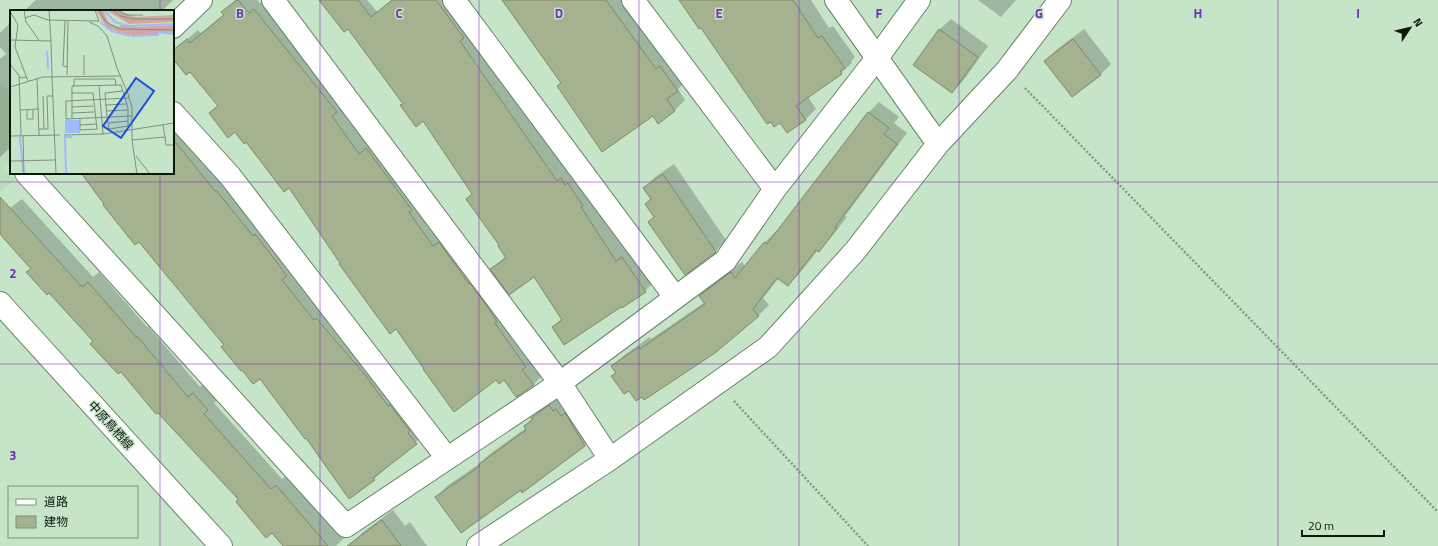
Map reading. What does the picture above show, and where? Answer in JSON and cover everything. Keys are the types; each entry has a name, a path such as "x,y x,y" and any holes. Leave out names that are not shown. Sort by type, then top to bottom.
{"street":[{"path":"174,26 201,0"},
{"path":"274,0 560,382 610,459"},
{"path":"454,0 676,297"},
{"path":"633,0 775,189"},
{"path":"836,0 938,144"},
{"path":"27,174 346,526 560,382 725,261 775,189 877,58 919,0"},
{"path":"478,546 610,459 768,347 855,251 938,144 1007,70 1060,0"},
{"path":"174,115 230,176 447,458"},
{"name":"中原鳥栖線","path":"0,303 221,546"}],"path":[{"path":"1007,70 1438,512"},
{"path":"717,383 868,546"}],"shaded area":[{"path":"0,82 10,93 10,161 3,168 15,180 0,192"}],"building":[{"path":"237,0 249,13 254,9 337,112 332,116 359,154 366,148 412,210 409,212 433,246 439,242 469,284 470,283 489,309 497,322 495,323 526,367 522,370 534,385 516,397 504,380 499,384 496,380 454,412 396,329 390,334 339,264 340,263 289,188 284,192 246,142 244,144 235,132 228,138 209,113 218,106 190,72 186,75 174,60 174,49 187,39 190,43 224,15 221,12"},
{"path":"319,0 358,0 371,17 392,0 436,0 464,38 460,41 557,181 561,178 565,185 568,183 583,206 581,207 616,261 622,257 646,292 564,345 552,327 562,320 534,277 509,295 490,269 506,258 498,246 499,245 466,199 472,194 423,121 416,127 400,105 403,104 348,29 344,32"},
{"path":"502,0 606,0 656,69 660,66 678,91 667,99 675,111 658,124 653,116 602,152 557,86 561,83"},
{"path":"679,0 793,0 818,38 822,36 845,68 840,71 842,74 796,106 806,120 787,133 780,123 774,127 771,122 767,124 701,28 699,29"},
{"path":"939,29 978,57 952,93 913,65"},
{"path":"1073,39 1101,75 1072,97 1044,61"},
{"path":"868,112 889,128 884,134 897,144 835,227 837,228 819,252 816,250 788,286 777,278 753,309 759,316 715,353 644,400 642,397 636,401 629,391 624,394 611,376 616,373 611,366 639,347 640,349 705,304 699,296 731,272 735,278 764,242 767,244"},
{"path":"174,140 253,236 255,234 287,276 282,280 314,320 316,318 366,376 388,406 390,405 410,431 408,433 417,444 373,478 375,480 349,499 306,438 305,439 260,379 253,384 242,370 241,371 221,347 224,345 139,242 135,245 103,205 104,204 82,174 174,174"},
{"path":"663,174 716,252 685,275 648,222 654,217 645,204 651,199 643,188"},
{"path":"0,197 82,287 88,282 136,337 137,336 188,397 193,393 208,410 204,414 271,489 276,485 328,546 283,546 272,533 266,538 236,502 238,499 158,413 156,414 121,372 118,374 90,344 93,341 49,293 47,295 26,272 31,269 0,234"},
{"path":"549,405 553,411 556,409 561,416 565,413 585,446 522,493 521,490 461,533 435,497 480,466 479,464 526,430 524,426 532,420 531,418"},
{"path":"382,520 401,546 347,546"}]}
